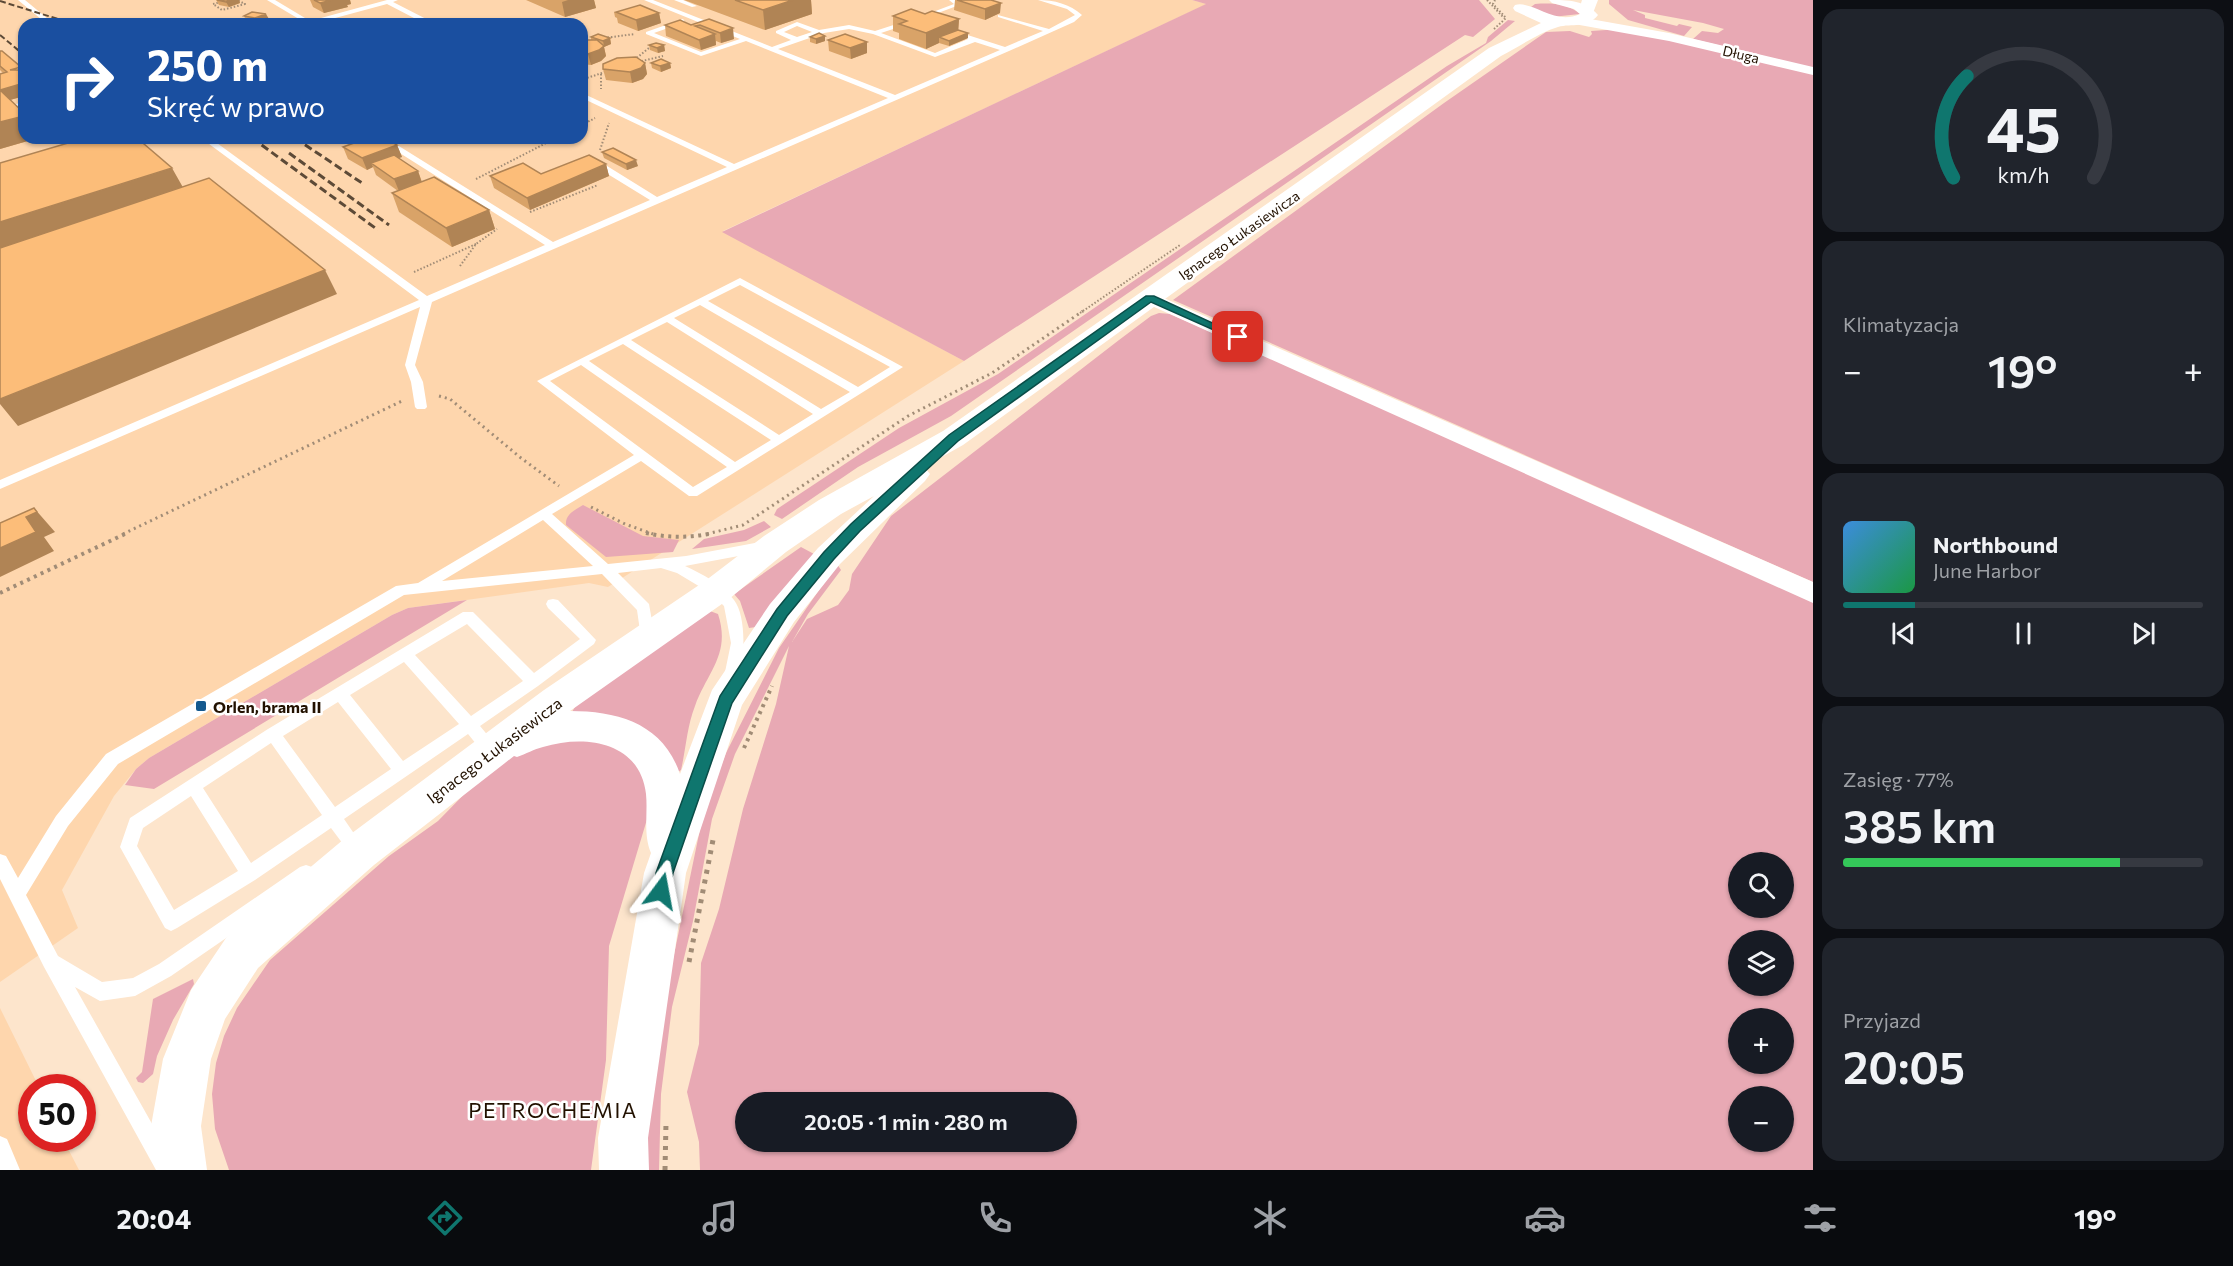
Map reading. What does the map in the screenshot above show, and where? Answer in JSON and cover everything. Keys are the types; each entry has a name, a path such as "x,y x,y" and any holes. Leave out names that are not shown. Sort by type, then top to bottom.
{"main road":[{"path":"1557,0 1587,11"},
{"path":"1518,2 1534,16 1558,21 1587,11"},
{"name":"Ignacego Łukasiewicza","path":"1496,52 1521,21 1518,2"},
{"name":"Ignacego Łukasiewicza","path":"182,1170 176,1126 187,1059 207,1006 242,953 359,852 481,738 557,702 717,590 782,539 830,507 953,438 1496,52 1558,21"},
{"name":"Ignacego Łukasiewicza","path":"621,1159 664,873 725,701 782,613 829,556 953,438"},
{"path":"481,738 581,726 603,728 625,735 646,749 658,765 668,801 664,873"}],"street":[{"name":"Długa","path":"1587,11 1669,37 1813,71"},
{"path":"1150,298 1813,593"}],"lane":[{"path":"21,0 44,18"},
{"path":"270,0 300,18"},
{"path":"327,18 395,0"},
{"path":"648,0 896,98"},
{"path":"677,0 694,6"},
{"path":"875,33 958,4 952,0"},
{"path":"0,485 736,168 1072,21 1079,15 1069,8 1041,0"},
{"path":"387,2 420,18"},
{"path":"1000,16 1049,31"},
{"path":"648,33 693,18"},
{"path":"915,20 925,23"},
{"path":"798,40 778,32 797,24 819,32"},
{"path":"772,49 819,32 847,26 875,33 935,55 975,39"},
{"path":"945,29 1006,50"},
{"path":"648,33 701,54 747,39"},
{"path":"588,98 736,168"},
{"path":"0,110 18,106"},
{"path":"60,148 75,144"},
{"path":"213,144 427,301"},
{"path":"384,144 442,181 459,187 553,246"},
{"path":"596,163 657,201"},
{"path":"740,281 898,367 693,493 542,381 700,301 740,281"},
{"path":"421,401 410,365 427,301"},
{"path":"700,301 858,392"},
{"path":"667,318 821,414"},
{"path":"624,340 779,440"},
{"path":"582,361 735,467"},
{"path":"419,588 642,455"},
{"path":"544,514 603,570 627,589 644,608 648,639"},
{"path":"17,895 62,821 112,759 401,590 663,564 782,539"},
{"path":"663,564 682,570 717,590 730,604 738,643 725,701"},
{"path":"533,682 468,616 273,734 136,823 128,847 171,922 249,874 401,770 481,738 533,682 589,640 553,604"},
{"path":"405,653 481,738"},
{"path":"340,693 401,770"},
{"path":"50,961 100,992 135,987 165,970 310,870 359,852 273,734"},
{"path":"194,786 249,874"},
{"path":"0,862 50,961 141,1127 168,1170"},
{"path":"0,1146 10,1170"}],"path":[{"path":"228,0 213,4 222,10 245,3 237,0"},
{"path":"1490,32 1506,18 1492,4 1518,2"},
{"path":"265,14 271,18"},
{"path":"249,18 257,16"},
{"path":"594,39 648,33"},
{"path":"662,38 628,64 693,51"},
{"path":"588,78 610,71"},
{"path":"588,122 613,109"},
{"path":"596,163 613,109"},
{"path":"459,187 544,144"},
{"path":"0,593 404,400 450,399 520,458 592,508 647,533 689,536 715,533 743,525 763,514 908,416 992,373 1189,239"},
{"path":"763,514 782,539"},
{"path":"742,752 777,676"},
{"path":"688,967 715,833"},
{"path":"665,1170 666,1111"}],"shaded area":[{"path":"0,0 1192,0 1207,4 723,231 964,361 608,587 589,583 408,608 392,615 149,758 136,769 114,796 62,890 78,928 0,982"},
{"path":"1192,0 1479,0 1495,19 1473,37 1465,35 964,361 722,232 1206,4"},
{"path":"1609,0 1813,0 1813,68 1693,39 1702,31 1718,33 1724,29 1703,23 1633,10 1645,15 1645,18 1677,26 1679,24 1692,27 1684,36 1628,20 1609,4"},
{"path":"1535,4 1564,6 1580,14 1552,17 1531,7"},
{"path":"1508,20 1515,21 1491,41 951,416 858,467 782,519 774,515 777,509 899,428 998,374 1447,66 1486,43 1488,37"},
{"path":"1621,29 1813,74 1813,582 1173,300 1444,103 1546,32 1570,31 1589,37 1592,34 1591,31"},
{"path":"1159,313 1170,314 1813,597 1813,1170 700,1170 699,1142 687,1092 699,1044 701,963 719,909 743,809 776,704 789,646 735,754 712,819 693,921 672,1007 661,1094 659,1170 645,1170 653,1056 704,810 726,753 779,648 837,564 841,570 808,614 792,642 807,619 838,605 849,590 852,574 891,516 1151,316"},
{"path":"583,505 643,536 679,540 673,552 606,557 566,525 569,515"},
{"path":"764,521 771,527 746,541 692,549 704,539 744,530"},
{"path":"801,547 814,554 756,627 749,628 740,601 734,594"},
{"path":"467,600 154,789 125,785 136,769 149,758 392,615 408,608"},
{"path":"710,611 718,614 722,640 720,651 692,714 681,770 677,773 572,712 576,705"},
{"path":"585,738 614,746 637,762 648,786 648,816 609,946 606,1060 591,1170 229,1170 215,1129 212,1094 216,1063 224,1036 237,1008 270,960 389,856 438,821 482,776 514,750"},
{"path":"193,979 194,984 173,1020 157,1056 153,1074 143,1083 138,1082 136,1078 142,1072 153,999"},
{"path":"0,1008 33,1074 18,1074 18,1152 70,1152 79,1170 0,1170"}],"building":[{"path":"314,0 332,0 320,3"},
{"path":"735,0 793,0 763,10"},
{"path":"957,0 991,0 1001,3 985,9"},
{"path":"640,5 659,13 636,20 616,12"},
{"path":"911,9 925,14 932,11 959,19 926,33 899,24 907,21 893,16"},
{"path":"252,12 266,14 255,18 244,16"},
{"path":"709,19 733,28 720,33 700,25 695,26 715,34 699,40 665,25 680,20 691,25"},
{"path":"958,30 968,33 949,41 939,37"},
{"path":"819,33 825,36 816,39 810,37"},
{"path":"598,34 610,38 603,41 591,37"},
{"path":"845,34 867,42 850,48 828,40"},
{"path":"588,40 597,40 604,46 588,54"},
{"path":"656,43 664,45 657,48 649,45"},
{"path":"0,51 2,51 18,64 18,68 10,70 18,70 18,85 0,90 0,74 7,72 0,66"},
{"path":"636,57 645,63 641,68 630,72 603,69 603,64 617,58"},
{"path":"661,59 670,63 660,66 651,63"},
{"path":"1,91 18,107 18,118 0,122"},
{"path":"65,144 144,144 172,168 0,222 0,163"},
{"path":"351,144 397,145 362,158 343,147"},
{"path":"613,148 636,160 626,164 602,152"},
{"path":"394,155 418,171 394,179 371,163"},
{"path":"589,155 606,164 527,198 490,176 523,163 541,174"},
{"path":"434,177 489,210 446,228 392,193"},
{"path":"209,178 325,270 0,399 0,248"},
{"path":"34,508 37,512 26,517 36,532 0,548 0,523"}],"railway":[{"path":"0,1 55,18"},
{"path":"0,35 18,50"},
{"path":"260,144 378,230"},
{"path":"304,144 362,183"},
{"path":"289,153 389,225"}],"place":[{"name":"Orlen, brama II","path":"201,706"}],"district":[{"name":"PETROCHEMIA","path":"553,1109"}],"route":[{"path":"661,891 664,873 725,701 782,613 829,556 856,528 953,438 1150,298 1238,337"}]}
